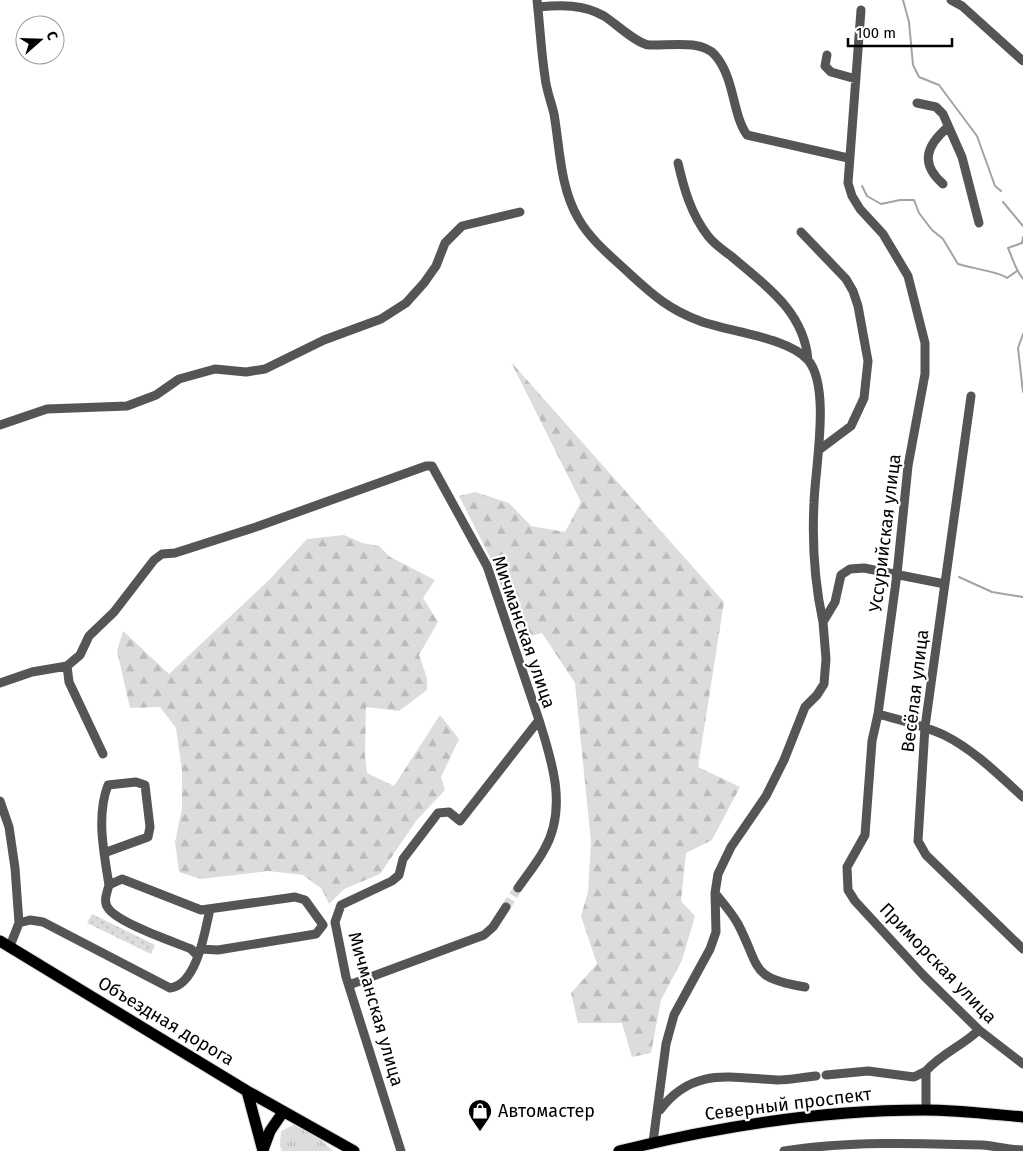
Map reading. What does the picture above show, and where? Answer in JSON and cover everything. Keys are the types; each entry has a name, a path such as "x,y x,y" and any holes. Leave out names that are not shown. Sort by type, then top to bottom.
{"main road":[{"name":"Объездная дорога","path":"5,943 315,1131"},
{"path":"247,1091 263,1151"},
{"name":"Северный проспект","path":"619,1151 711,1130 824,1113 926,1110 1023,1117"},
{"path":"263,1151 270,1131 283,1112"},
{"path":"315,1131 329,1141 338,1151"},
{"path":"315,1131 354,1151"}],"street":[{"path":"951,0 962,6 1023,61"},
{"path":"808,360 792,348 776,341 708,324 679,313 651,295 604,251 579,219 568,192 558,149 554,114 545,80 537,3 590,10 604,16 646,44 665,43 698,46 713,52 723,65 747,135 848,158 861,10"},
{"path":"827,55 825,66 831,72 856,79"},
{"path":"917,103 936,107 943,114 948,127 954,135 962,157 979,223"},
{"path":"943,184 934,176 929,165 928,153 933,140 948,127"},
{"name":"Уссурийская улица","path":"848,158 848,183 852,196 860,209 883,234 908,276 925,343 925,374 908,466 897,574 878,714 872,742 865,835 847,867 848,890 855,902"},
{"path":"653,1142 666,1044 674,1015 710,949 716,932 715,893 718,874 726,856 766,796 784,760 805,707 817,695 824,684 826,659 816,561 814,505 819,450 820,394 816,377 808,360 807,347 802,334 779,297 709,238 699,223 685,195 678,163"},
{"path":"0,425 47,409 127,406 156,395 179,379 215,369 246,372 265,369 324,340 381,319 406,303 436,266 445,243 462,226 520,212"},
{"path":"801,232 846,280 852,291 858,306 868,361 864,398 851,426 819,450"},
{"name":"Весёлая улица","path":"971,396 925,727 918,842 926,855 1023,949"},
{"name":"Мичманская улица","path":"67,666 80,655 89,636 114,612 154,560 162,554 175,553 256,527 426,466 432,466 486,566 539,720 460,821 449,812 438,813 404,859 398,875 392,881 341,905 335,922 349,986 401,1151"},
{"path":"823,622 832,608 842,576 846,571 864,568 945,584"},
{"path":"0,683 32,672 67,666 70,682 103,754"},
{"path":"878,714 925,727 964,747 1023,797"},
{"path":"518,888 545,849 555,820 556,789 551,760 539,720"},
{"path":"104,853 148,837 150,827 145,785 136,782 108,785 102,801 104,853 110,885 105,901 108,908 118,917 199,953 316,934 323,925 305,900 295,897 201,910 122,879 110,885"},
{"path":"0,801 9,827 13,852 19,923"},
{"path":"715,893 734,918 753,961 765,975 776,982 805,987"},
{"name":"Приморская улица","path":"855,902 924,976 979,1030 1023,1064"},
{"path":"349,986 484,935 493,928 506,907"},
{"path":"5,943 19,923 30,920 43,922 170,988 188,978 199,953 210,909"},
{"path":"826,1075 868,1071 914,1077 926,1071 938,1059 965,1043 979,1030"},
{"path":"926,1071 926,1110"},
{"path":"658,1112 670,1097 709,1077 726,1075 779,1080 816,1076"},
{"path":"784,1151 839,1146 947,1148 985,1145 1009,1150 1023,1150"}],"green space":[{"path":"511,362 724,602 698,767 740,787 712,840 686,853 681,901 695,916 682,960 661,1000 651,1053 632,1057 622,1023 578,1023 571,993 597,964 581,916 588,892 591,842 575,683 542,633 519,639 493,563 459,496 475,492 509,503 531,526 565,532 581,502"},
{"path":"344,535 362,543 379,546 390,557 435,580 423,598 438,622 419,655 427,678 427,690 399,711 366,707 365,756 367,773 394,786 440,715 459,739 441,777 445,790 416,821 380,874 344,889 329,904 322,889 303,875 268,871 201,879 179,872 175,842 182,809 182,771 176,728 160,707 130,708 117,651 123,631 169,674 269,580 307,539"},
{"path":"92,914 155,945 151,954 87,923"},
{"path":"294,1125 317,1136 333,1151 282,1151 280,1146 281,1131"}],"waterway":[{"path":"903,0 909,22 913,65 919,77 939,85 977,136 995,186 1001,191"},
{"path":"862,186 867,196 881,204 900,200 914,200 919,213 932,230 943,239 958,264 1007,278 1017,271"},
{"path":"1003,202 1023,226"},
{"path":"1023,237 1022,243 1008,248 1016,268 1023,279"},
{"path":"1023,334 1018,348 1023,392"},
{"path":"959,577 992,592 1023,597"}],"tunnel":[{"path":"506,907 518,888"}],"place":[{"name":"Автомастер","path":"480,1132"}]}
